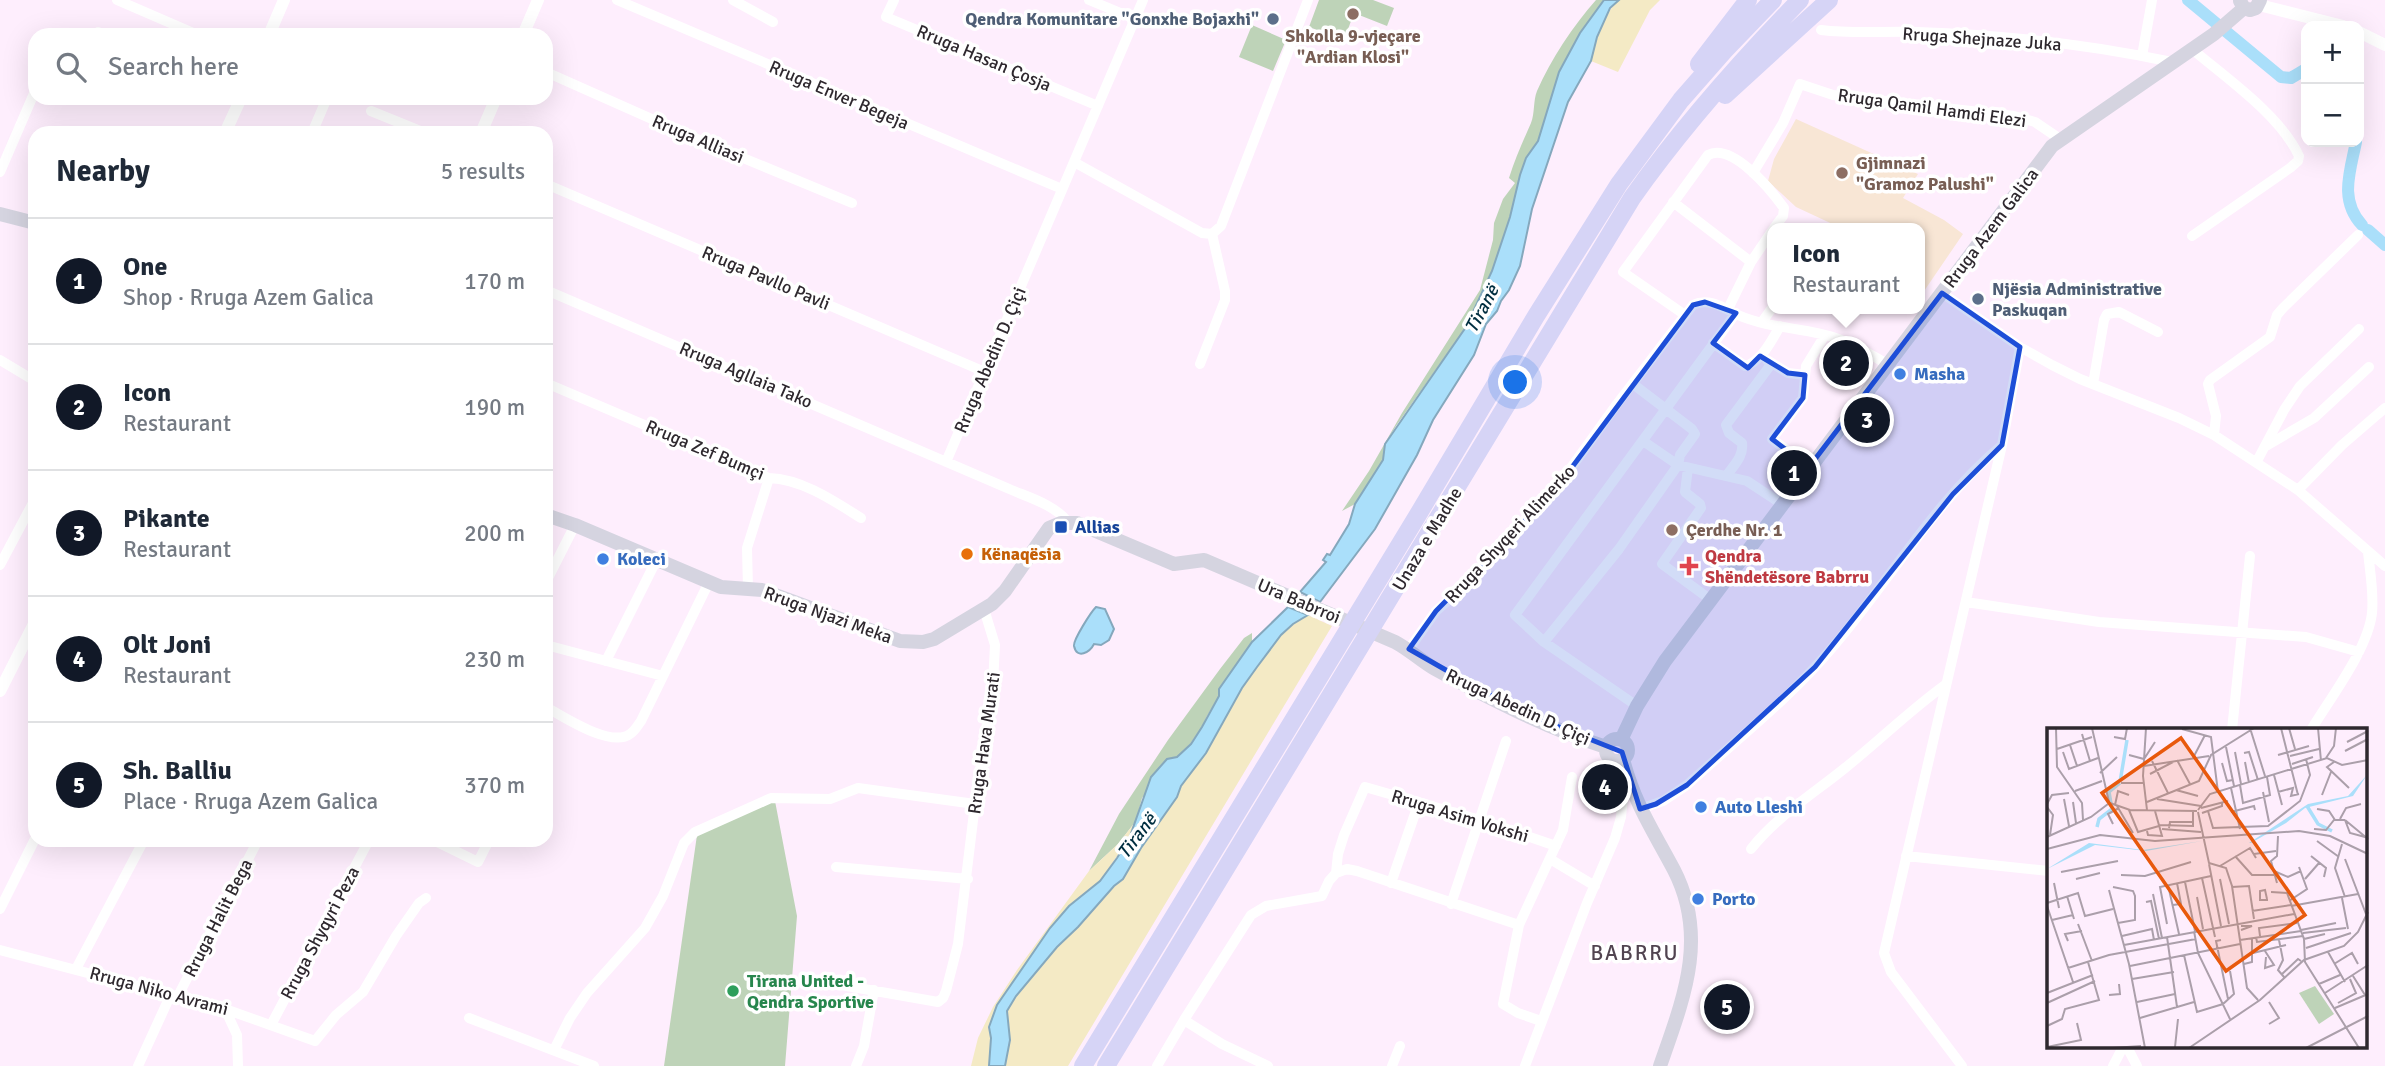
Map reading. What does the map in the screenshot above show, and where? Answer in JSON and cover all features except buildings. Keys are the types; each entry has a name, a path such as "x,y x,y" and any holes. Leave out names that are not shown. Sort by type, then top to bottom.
{"highway":[{"path":"1509,362 1533,304 1599,197 1640,138 1748,0"},
{"path":"1083,1066 1592,226 1650,141 1724,51 1773,0"},
{"name":"Unaza e Madhe","path":"1107,1066 1531,368 1605,239 1651,170 1707,100 1800,0"},
{"path":"1531,368 1562,328 1642,202 1696,129 1747,74 1829,0"}],"main road":[{"name":"Rruga Azem Galica","path":"1621,740 1637,706 1665,661 2046,153 2060,139 2214,34 2251,3"},
{"path":"0,214 28,221"},
{"name":"Rruga Njazi Meka","path":"553,517 728,589 771,592 900,641 912,642 934,639 984,608 1004,591 1043,534 1055,525 1068,522"},
{"name":"Ura Babrroi","path":"1068,522 1086,525 1174,564 1203,560 1395,642"},
{"name":"Rruga Abedin D. Çiçi","path":"1395,642 1432,667 1516,710 1606,747"},
{"path":"1614,740 1621,740 1628,751 1623,759 1610,759 1606,747 1614,740"},
{"path":"1623,759 1640,809 1676,873 1693,931 1689,973 1663,1065"}],"street":[{"path":"117,0 182,28"},
{"path":"272,28 284,0"},
{"path":"526,28 538,0"},
{"name":"Rruga Enver Begeja","path":"617,0 1062,189"},
{"path":"733,0 773,22"},
{"name":"Rruga Hasan Çosja","path":"894,0 886,17 1098,106"},
{"path":"1088,0 1135,19"},
{"name":"Rruga Abedin D. Çiçi","path":"946,462 1143,0"},
{"path":"1073,162 1202,233 1212,234 1221,226 1308,0"},
{"path":"2142,55 2152,0"},
{"path":"2251,3 2323,21"},
{"name":"Rruga Shejnaze Juka","path":"1821,30 1916,32 2003,38 2142,55 2172,62"},
{"path":"2364,34 2385,45"},
{"path":"2192,49 2262,110 2299,156 2298,161 2290,168 2192,236"},
{"name":"Rruga Alliasi","path":"553,75 690,136 852,203"},
{"name":"Rruga Qamil Hamdi Elezi","path":"1753,173 1783,123 1800,85 1833,95 2014,116 2035,122 2060,139"},
{"path":"0,172 29,105"},
{"path":"228,126 238,105"},
{"path":"315,126 324,105"},
{"path":"484,126 493,105"},
{"path":"371,110 409,126"},
{"path":"1778,223 1784,208 1753,173 1724,152 1712,153 1703,160 1623,272 1685,315 1698,302 1705,302 1762,322 1843,341 1887,364"},
{"name":"Rruga Pavllo Pavli","path":"553,187 985,372"},
{"path":"1673,202 1751,262"},
{"path":"1200,364 1225,300 1212,234"},
{"path":"2214,435 2216,416 2208,384 2210,380 2270,338 2277,315 2358,235"},
{"path":"1637,706 1544,642 1516,617 1516,612 1713,343 1732,311 1751,262 1767,240"},
{"name":"Rruga Agllaia Tako","path":"553,293 946,462"},
{"path":"1942,293 2020,347 2062,370 2214,435 2298,489 2385,566"},
{"path":"2093,384 2107,314 2119,312 2158,332"},
{"path":"1762,322 1768,314"},
{"name":"Rruga Shyqeri Alimerko","path":"1409,649 1436,611 1470,581 1503,542 1555,490 1685,315"},
{"path":"1713,343 1745,366 1750,365 1760,356 1780,326"},
{"path":"2256,461 2300,386 2359,329"},
{"path":"1810,467 1772,439 1803,398 1806,366 1825,335"},
{"path":"1962,1066 1886,961 1885,942 2002,444 2020,347"},
{"path":"1760,356 1792,375 1805,375"},
{"path":"0,360 28,377"},
{"path":"1727,475 1740,457 1743,447 1742,443 1729,433 1726,425 1772,363"},
{"path":"2266,446 2314,418 2369,367"},
{"path":"1633,384 1695,434 1680,454 1685,492 1700,504 1701,508 1662,564 1711,600"},
{"name":"Rruga Zef Bumçi","path":"553,386 769,478 781,478 802,485 861,518"},
{"path":"2298,489 2342,445 2385,408"},
{"path":"1643,440 1683,466 1746,481 1782,504"},
{"path":"1640,809 1663,801 1687,785 1815,667 1952,494 1975,467 2002,444"},
{"path":"946,462 1046,505 1059,512 1068,522"},
{"path":"1544,642 1683,466"},
{"name":"Rruga Njazi Meka","path":"748,589 747,548 769,478"},
{"path":"0,565 28,512"},
{"path":"553,568 575,525"},
{"path":"2312,728 2359,652 2368,632 2372,611 2368,552"},
{"path":"2232,728 2250,556"},
{"path":"607,661 657,559"},
{"path":"553,710 602,735 621,738 629,735 640,720 709,582"},
{"path":"1966,602 2099,622 2306,638 2359,652"},
{"name":"Rruga Hava Murati","path":"830,983 938,1002 943,999 958,944 968,879 995,656 992,631 984,608"},
{"path":"0,691 28,636"},
{"path":"553,647 663,676"},
{"path":"1751,849 1772,826 1945,685"},
{"path":"1451,904 1506,741"},
{"path":"1541,1021 1503,1004 1519,925 1556,846 1568,812 1572,777"},
{"path":"1525,1066 1619,828 1624,788 1628,778"},
{"name":"Rruga Asim Vokshi","path":"1336,873 1344,835 1364,787 1480,820 1556,846"},
{"path":"554,1050 582,1000 645,928 663,896 684,843 695,832 771,798 830,799 858,788 975,804"},
{"path":"1391,883 1419,802"},
{"path":"0,909 31,847"},
{"path":"76,969 140,847"},
{"name":"Rruga Halit Bega","path":"138,1066 254,847"},
{"name":"Rruga Shyqyri Peza","path":"271,1026 365,847"},
{"path":"447,847 478,862 486,847"},
{"path":"1906,856 2047,871"},
{"path":"1550,859 1595,886"},
{"path":"836,867 968,879"},
{"path":"1157,1066 1255,911 1266,905 1322,896 1336,873 1347,869 1357,871 1519,925"},
{"name":"Rruga Niko Avrami","path":"0,950 225,1009 315,1041 336,1015 363,992 396,936 419,902 426,898"},
{"path":"856,1066 864,1046 874,990"},
{"path":"225,1009 237,1035 238,1066"},
{"path":"469,1018 590,1065"},
{"path":"1184,1020 1222,1044 1268,1066"},
{"path":"1392,1066 1400,1046"},
{"path":"2113,1066 2124,1048"},
{"path":"2126,1048 2137,1066"}],"highlighted area":[{"path":"1942,293 2020,347 2002,445 1953,494 1815,667 1687,785 1656,804 1640,809 1622,752 1516,710 1409,649 1436,611 1555,490 1693,305 1705,302 1736,313 1713,343 1748,368 1760,356 1788,373 1805,375 1803,398 1772,439 1809,467"}],"shaded area":[{"name":"Gjimnazi \"Gramoz Palushi\"","path":"1796,119 1918,174 1903,198 1944,220 1963,234 1925,290 1925,223 1830,223 1796,207 1768,181 1774,159"}],"green space":[{"name":"Shkolla 9-vjeçare \"Ardian Klosi\"","path":"1319,0 1373,0 1394,8 1387,26 1354,13 1344,40 1309,27"},
{"path":"1596,0 1604,0 1581,31 1559,71 1538,141 1526,158 1510,217 1477,307 1466,327 1396,426 1385,444 1383,460 1355,504 1342,511 1480,290 1493,240 1494,223 1503,199 1515,183 1509,178 1532,119 1537,91 1563,43"},
{"path":"1252,25 1286,40 1273,71 1239,57"},
{"path":"1252,633 1252,642 1202,727 1142,798 1136,821 1118,844 1089,871 1119,814 1168,740 1244,638"},
{"name":"Tirana United - Qendra Sportive","path":"775,801 797,916 785,1066 664,1066 697,835"}],"sand":[{"path":"1619,0 1660,0 1650,10 1618,72 1591,61 1604,20"},
{"path":"1308,615 1332,626 1068,1066 1005,1066 1010,1040 1007,1011 1016,996 1057,947 1123,879 1177,797 1181,786 1206,753 1242,688 1281,635"},
{"path":"1136,821 1129,839 1100,881 1069,906 1050,928 989,1027 989,1066 971,1066 978,1038 993,1007 1017,970 1089,871 1118,844"}],"water":[{"name":"Tiranë","path":"1604,0 1619,0 1610,8 1597,37 1591,61 1568,102 1532,209 1520,266 1509,290 1486,324 1474,355 1433,420 1417,455 1375,529 1320,602 1300,592 1326,562 1323,560 1327,554 1330,555 1349,524 1355,504 1383,460 1385,444 1466,327 1492,271 1510,217 1520,175 1526,158 1538,141 1559,72 1580,33"},
{"path":"1096,607 1105,609 1114,629 1109,640 1101,645 1094,644 1084,653 1078,653 1074,646 1076,638"},
{"name":"Tiranë","path":"1288,607 1308,615 1281,635 1242,688 1206,753 1181,786 1177,797 1123,879 1057,947 1016,996 1007,1011 1010,1040 1005,1066 989,1066 989,1027 997,1005 1050,928 1069,906 1100,881 1117,858 1129,839 1151,777 1167,759 1177,757 1191,744 1219,696 1219,689 1252,642"}],"waterway":[{"path":"2188,0 2281,77 2291,78 2301,72"},
{"path":"2355,147 2348,196 2362,225"},
{"path":"2368,230 2385,245"}],"place":[{"name":"Shkolla 9-vjeçare \"Ardian Klosi\"","path":"1353,14"},
{"name":"Qendra Komunitare \"Gonxhe Bojaxhi\"","path":"1273,19"},
{"name":"Gjimnazi \"Gramoz Palushi\"","path":"1842,173"},
{"name":"Njësia Administrative Paskuqan","path":"1978,299"},
{"name":"Icon","path":"1846,363"},
{"name":"Masha","path":"1900,374"},
{"name":"Pikante","path":"1867,420"},
{"name":"One","path":"1794,473"},
{"name":"Allias","path":"1061,527"},
{"name":"Çerdhe Nr. 1","path":"1672,530"},
{"name":"Kënaqësia","path":"967,554"},
{"name":"Koleci","path":"603,559"},
{"name":"Qendra Shëndetësore Babrru","path":"1689,566"},
{"name":"Olt Joni","path":"1605,787"},
{"name":"Auto Lleshi","path":"1701,807"},
{"name":"Porto","path":"1698,899"},
{"name":"Tirana United - Qendra Sportive","path":"733,991"},
{"name":"Sh. Balliu","path":"1727,1007"}],"district":[{"name":"BABRRU","path":"1635,953"}]}
